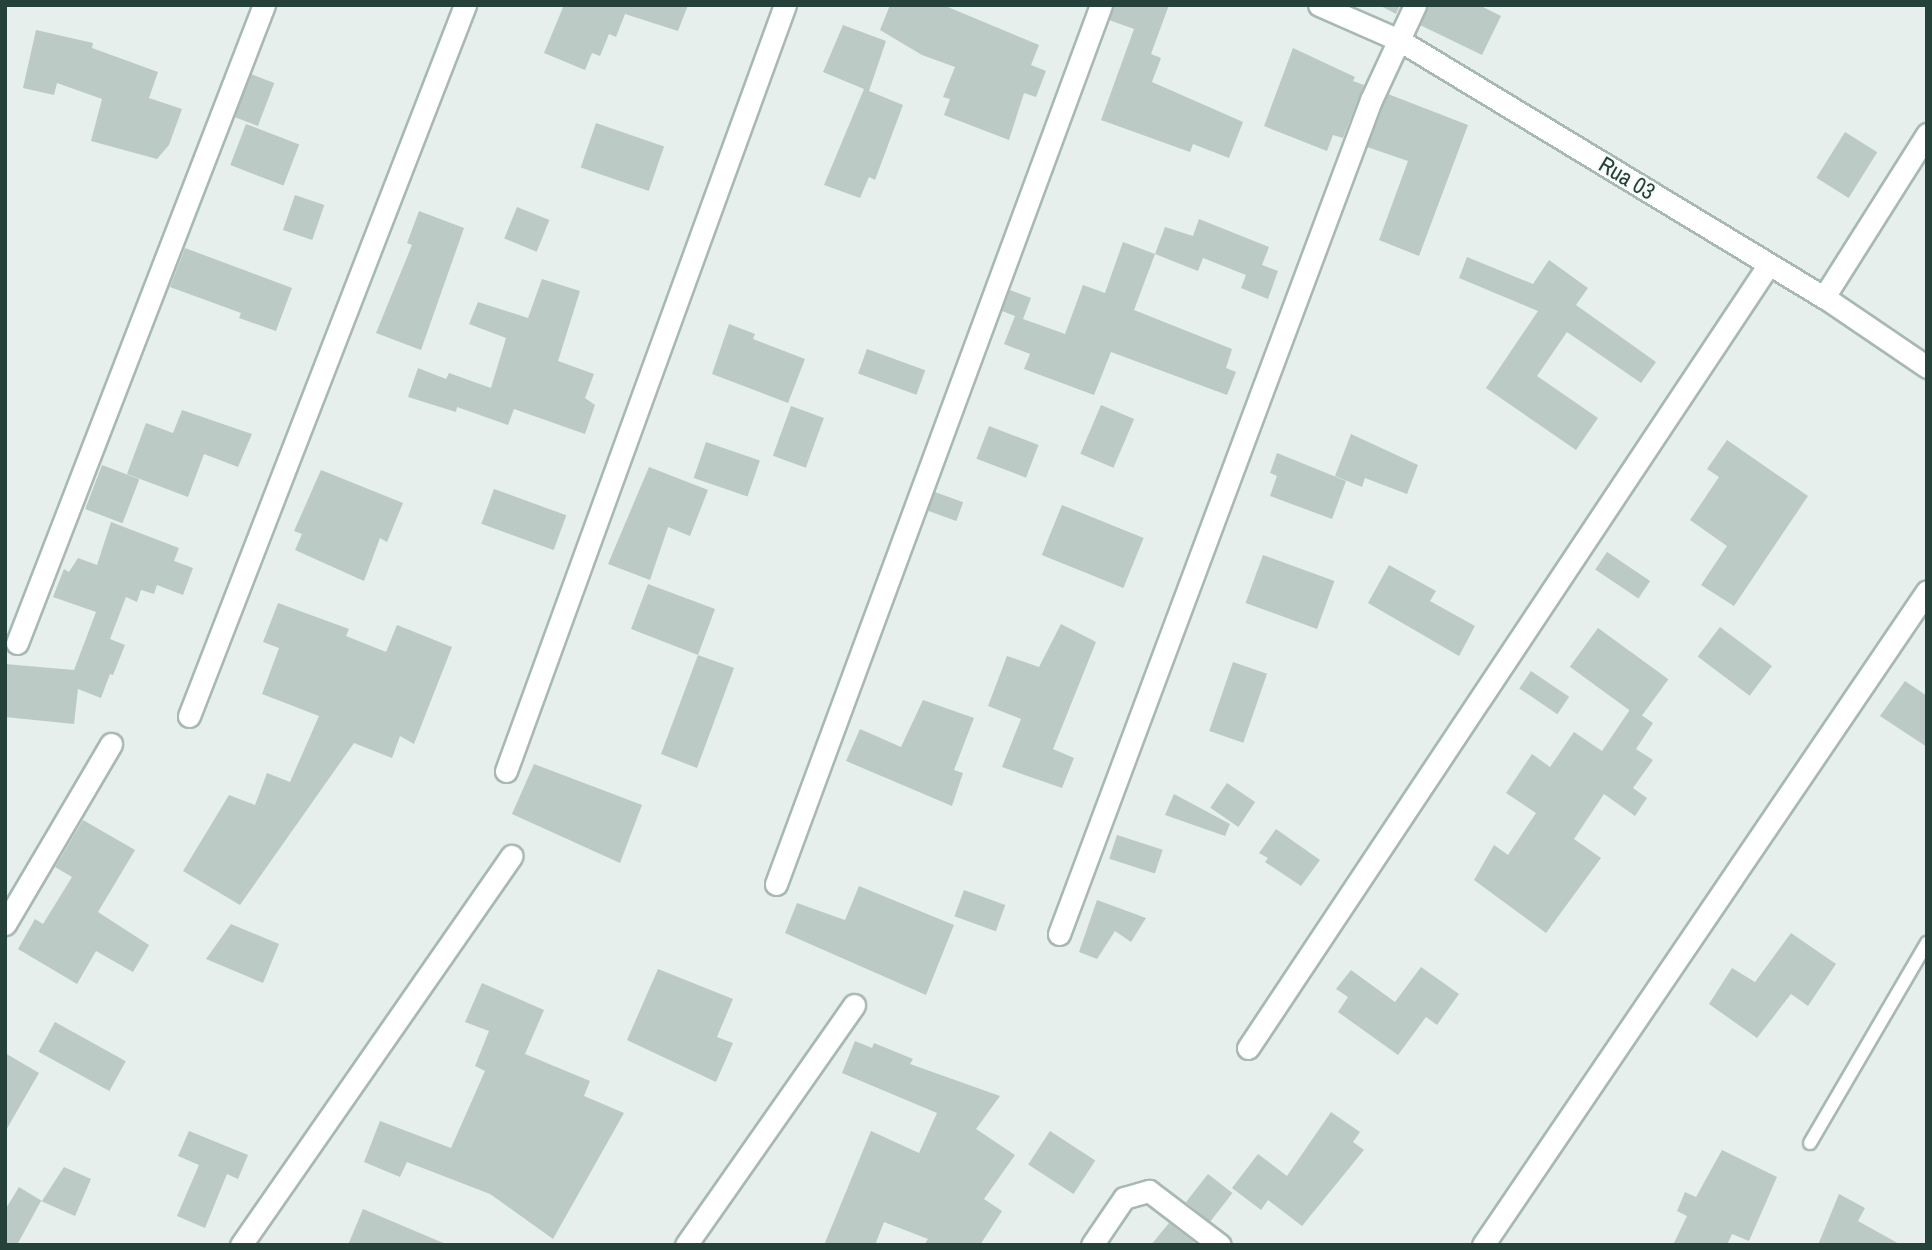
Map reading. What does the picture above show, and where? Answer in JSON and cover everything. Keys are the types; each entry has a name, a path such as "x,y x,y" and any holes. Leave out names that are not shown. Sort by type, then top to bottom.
{"street":[{"path":"17,643 264,5"},
{"path":"189,716 465,5"},
{"path":"506,771 785,5"},
{"path":"776,884 1101,5"},
{"name":"Rua 03","path":"1319,5 1399,40 1824,297 1927,367"},
{"path":"1059,934 1371,100 1415,5"},
{"path":"1824,297 1927,134"},
{"path":"1248,1048 1769,264"},
{"path":"1483,1245 1927,591"},
{"path":"5,924 111,744"},
{"path":"241,1245 510,856"},
{"path":"686,1245 854,1005"},
{"path":"1092,1245 1124,1198 1149,1191 1220,1245"}],"lane":[{"path":"1810,1143 1927,943"}],"building":[{"path":"564,5 688,5 678,31 625,14 616,37 609,34 600,56 592,53 585,70 544,53"},
{"path":"890,5 943,5 1039,45 1031,65 1046,71 1036,97 1024,93 1009,140 944,115 950,99 943,97 955,67 922,55 880,30"},
{"path":"1114,5 1169,5 1151,54 1161,58 1152,82 1243,122 1229,158 1193,144 1190,152 1101,120 1134,29 1109,20"},
{"path":"1379,5 1400,5 1396,14"},
{"path":"1428,5 1479,5 1501,16 1482,55 1420,25"},
{"path":"843,25 886,41 869,91 903,105 875,180 869,177 860,198 824,185 864,89 823,72"},
{"path":"36,30 93,43 92,48 158,72 149,98 182,109 169,145 157,159 91,141 102,99 57,83 54,95 23,88"},
{"path":"1293,48 1355,77 1353,81 1364,85 1343,138 1333,135 1327,151 1264,126"},
{"path":"251,74 274,83 258,126 235,117"},
{"path":"1388,94 1468,125 1419,256 1379,240 1408,161 1367,147"},
{"path":"596,123 664,146 649,191 581,167"},
{"path":"246,124 299,144 283,186 230,165"},
{"path":"1845,132 1877,152 1849,198 1816,178"},
{"path":"295,195 324,205 312,240 283,230"},
{"path":"517,207 549,220 537,252 504,239"},
{"path":"419,211 464,228 421,350 376,333 412,245 407,243"},
{"path":"1199,219 1269,247 1262,265 1278,271 1268,299 1241,288 1246,275 1203,258 1198,271 1155,254 1165,227 1193,236"},
{"path":"1123,242 1155,254 1134,310 1232,349 1226,368 1236,372 1227,395 1111,352 1094,395 1024,369 1030,354 1004,344 1015,316 1002,311 1010,290 1031,298 1023,319 1065,334 1083,285 1105,293"},
{"path":"185,248 292,288 276,331 239,318 241,313 170,287"},
{"path":"1467,257 1533,284 1549,260 1588,288 1576,305 1656,362 1641,383 1567,332 1537,376 1598,418 1576,450 1486,388 1538,311 1459,278"},
{"path":"542,279 580,291 558,361 594,374 585,398 595,405 585,434 514,409 508,425 457,407 456,412 408,397 418,368 446,379 449,373 491,388 506,338 469,324 478,302 528,318"},
{"path":"729,324 755,334 753,339 805,359 788,403 712,374"},
{"path":"867,349 925,370 916,395 858,373"},
{"path":"1101,405 1134,419 1113,468 1080,454"},
{"path":"791,406 824,418 806,468 773,456"},
{"path":"182,410 252,434 238,467 204,454 188,497 127,474 146,423 173,433"},
{"path":"989,426 1038,445 1026,478 976,459"},
{"path":"1351,434 1418,465 1407,494 1365,478 1362,487 1335,476"},
{"path":"1727,440 1808,496 1734,606 1701,585 1727,546 1690,520 1719,477 1707,469"},
{"path":"706,442 760,461 748,496 694,478"},
{"path":"1277,453 1346,481 1332,519 1270,496 1277,476 1270,473"},
{"path":"102,465 139,479 122,523 85,509"},
{"path":"649,467 708,490 690,536 668,527 650,580 608,564"},
{"path":"321,470 403,503 387,542 380,538 364,581 295,550 302,534 294,531"},
{"path":"494,489 566,515 554,550 481,524"},
{"path":"935,492 963,502 956,521 928,511"},
{"path":"1062,505 1144,538 1123,588 1042,555"},
{"path":"111,522 179,548 174,561 193,568 183,595 157,585 154,594 141,590 137,602 126,597 110,639 125,645 113,675 110,674 101,698 78,689 74,724 5,717 5,664 74,670 96,612 53,597 64,569 69,572 78,558 97,565"},
{"path":"1607,552 1650,581 1638,598 1595,569"},
{"path":"1263,555 1334,581 1317,629 1246,603"},
{"path":"1389,565 1436,591 1430,601 1475,626 1459,656 1368,603"},
{"path":"648,584 715,609 698,655 631,629"},
{"path":"278,603 349,629 346,636 386,652 397,625 452,647 414,744 400,736 392,758 354,743 240,905 183,871 229,795 255,805 267,773 290,782 319,716 262,694 279,648 263,642"},
{"path":"1061,624 1096,642 1053,749 1074,758 1062,788 1002,767 1021,719 988,706 1007,656 1039,667"},
{"path":"1720,627 1772,666 1750,696 1698,657"},
{"path":"1598,628 1668,679 1640,718 1570,667"},
{"path":"698,655 734,668 697,768 661,754"},
{"path":"1233,662 1267,674 1243,743 1209,731"},
{"path":"1531,671 1569,697 1557,714 1519,688"},
{"path":"1905,681 1927,696 1927,747 1880,716"},
{"path":"923,700 974,718 954,770 963,773 952,806 846,761 860,729 901,747"},
{"path":"1631,708 1653,723 1636,749 1653,760 1633,788 1647,798 1635,816 1604,794 1574,839 1601,858 1546,933 1474,880 1494,845 1508,855 1536,813 1506,793 1532,754 1550,767 1574,732 1602,751"},
{"path":"534,764 642,805 620,863 512,814"},
{"path":"1227,783 1255,802 1238,827 1210,808"},
{"path":"1174,794 1230,824 1225,836 1165,815"},
{"path":"83,820 135,850 98,912 149,945 133,972 96,951 77,984 18,949 35,919 43,924 72,877 55,867"},
{"path":"1276,829 1320,860 1301,886 1265,862 1268,858 1259,853"},
{"path":"1117,835 1163,850 1155,874 1109,859"},
{"path":"859,886 954,925 926,995 785,933 797,903 845,920"},
{"path":"964,890 1005,905 996,931 954,916"},
{"path":"1097,900 1146,918 1131,942 1115,931 1097,959 1079,952"},
{"path":"231,924 279,944 263,983 206,959"},
{"path":"1791,933 1836,964 1808,1006 1791,994 1757,1038 1709,1004 1732,968 1755,982"},
{"path":"1421,967 1459,994 1437,1025 1426,1017 1398,1055 1338,1012 1348,997 1336,989 1351,970 1395,1002"},
{"path":"658,969 733,999 717,1037 733,1043 716,1082 627,1040"},
{"path":"482,983 544,1010 525,1054 590,1081 584,1096 624,1113 553,1239 490,1194 407,1162 400,1177 364,1162 380,1121 451,1148 485,1071 475,1066 489,1031 465,1022"},
{"path":"55,1022 126,1061 109,1091 39,1052"},
{"path":"855,1041 872,1048 874,1043 913,1059 910,1064 1000,1096 976,1129 1015,1155 984,1199 1002,1211 980,1245 924,1245 928,1239 884,1222 875,1245 824,1245 871,1131 919,1153 937,1113 842,1073"},
{"path":"5,1053 39,1073 5,1132"},
{"path":"1331,1112 1360,1132 1353,1142 1364,1150 1302,1226 1268,1200 1261,1210 1232,1188 1258,1154 1287,1176"},
{"path":"189,1131 248,1155 238,1179 227,1174 205,1228 177,1216 199,1165 178,1156"},
{"path":"1050,1131 1095,1160 1074,1194 1028,1165"},
{"path":"1722,1150 1777,1177 1749,1241 1732,1234 1727,1245 1673,1245 1687,1216 1677,1211 1685,1192 1696,1197"},
{"path":"64,1167 91,1179 75,1216 41,1201 17,1245 5,1245 5,1210 19,1187 42,1201"},
{"path":"1208,1174 1232,1193 1210,1221 1186,1202"},
{"path":"1839,1194 1865,1208 1858,1221 1901,1245 1818,1245"},
{"path":"363,1209 448,1245 348,1245"},
{"path":"1169,1223 1194,1242 1191,1245 1151,1245"}]}
